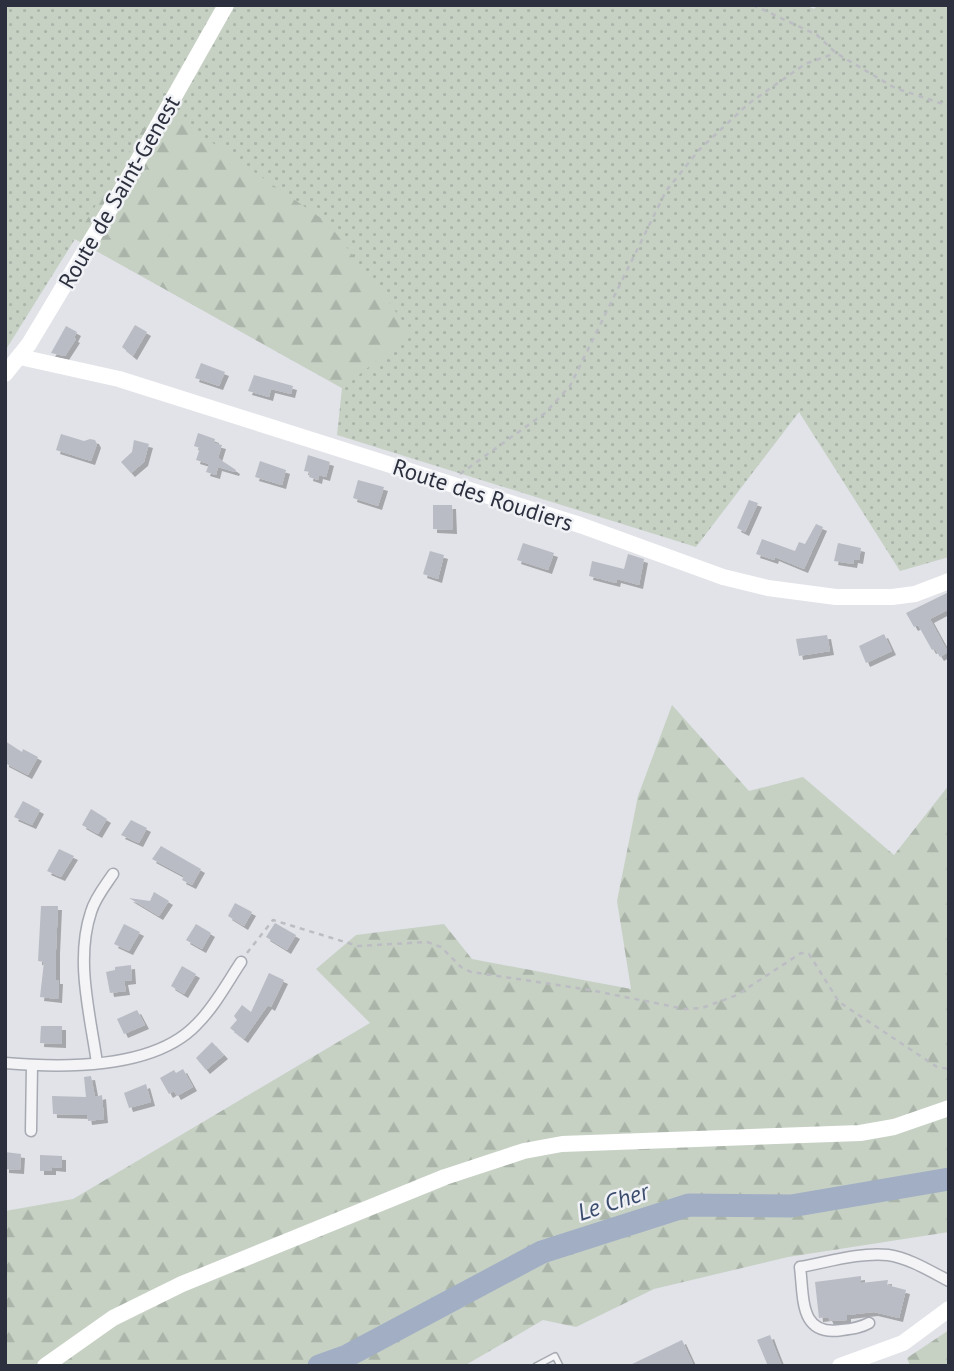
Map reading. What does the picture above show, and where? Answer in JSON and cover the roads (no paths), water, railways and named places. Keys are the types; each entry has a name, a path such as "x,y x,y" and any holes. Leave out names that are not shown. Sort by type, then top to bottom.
{"street":[{"name":"Route de Saint-Genest","path":"5,374 20,357 122,189 226,5"},
{"name":"Route des Roudiers","path":"20,357 119,379 580,525 723,577 836,597 892,597 915,594 949,581"},
{"path":"97,1063 83,957 85,934 92,909 113,874"},
{"path":"5,1063 68,1066 133,1057 164,1047 196,1025 213,1005 241,962"},
{"path":"31,1131 32,1065"},
{"path":"45,1366 113,1318 182,1284 445,1177 524,1151 562,1144 860,1133 894,1127 949,1108"},
{"path":"869,1323 860,1328 834,1332 822,1332 813,1325 806,1314 800,1267 871,1254 890,1255 949,1281"},
{"path":"840,1366 903,1343 949,1309"}],"lane":[{"path":"536,1366 555,1356 560,1366"}],"waterway":[{"name":"Le Cher","path":"319,1366 347,1356 542,1252 689,1205 791,1206 949,1179"}]}
